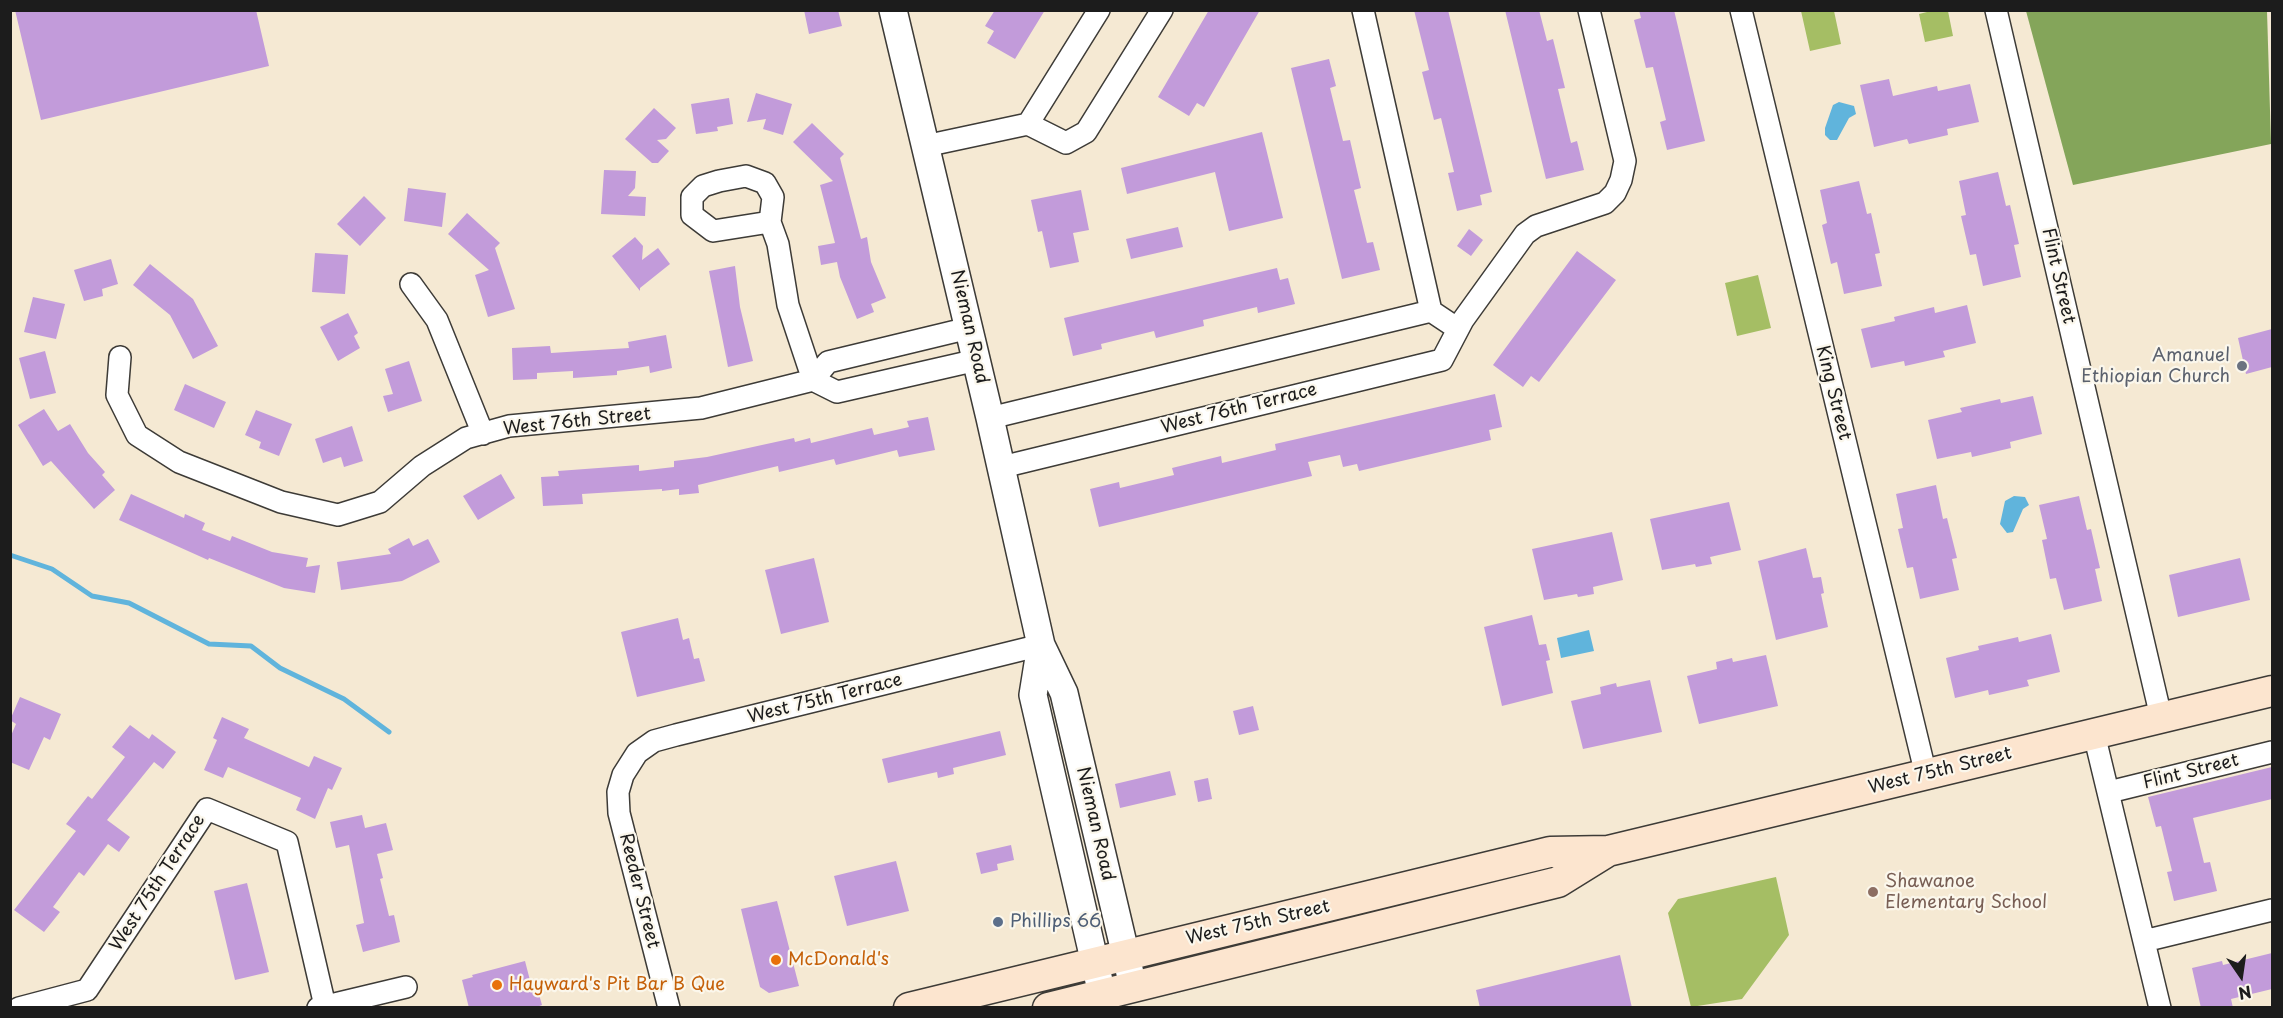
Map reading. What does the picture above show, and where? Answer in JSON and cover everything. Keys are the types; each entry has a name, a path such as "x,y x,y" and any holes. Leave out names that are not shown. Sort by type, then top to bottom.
{"main road":[{"name":"West 75th Street","path":"909,1008 1550,852 1608,851 2272,690"},
{"name":"West 75th Street","path":"1048,1008 1136,997 1558,882 1608,851"}],"street":[{"name":"Nieman Road","path":"893,10 1002,467 1041,645 1064,693 1136,997"},
{"path":"1028,124 1099,10"},
{"path":"925,146 1028,124 1066,142 1086,132 1162,10"},
{"path":"1363,10 1431,311 1458,329"},
{"name":"West 76th Terrace","path":"1002,467 1442,360 1458,329 1525,234 1536,226 1605,203 1615,193 1625,161 1589,10"},
{"name":"King Street","path":"1741,10 1926,775"},
{"name":"Flint Street","path":"1996,10 2161,717"},
{"path":"770,222 778,244 790,315 813,380 837,392 977,360"},
{"path":"411,284 437,320 483,434"},
{"path":"990,418 1431,311"},
{"name":"West 76th Street","path":"120,357 117,395 137,435 179,462 281,502 338,514 380,502 422,466 466,438 509,426 701,408 813,380 828,362 969,328"},
{"name":"Nieman Road","path":"1041,645 1033,695 1104,1001"},
{"name":"West 75th Terrace","path":"622,775 637,753 654,741 1041,645"},
{"path":"2094,734 2160,1008"},
{"name":"Flint Street","path":"2109,792 2272,752"},
{"name":"Reeder Street","path":"622,775 618,792 619,813 669,1008"},
{"name":"West 75th Terrace","path":"19,1008 89,999 207,809 286,842 322,1007"},
{"path":"2144,941 2272,910"},
{"path":"322,1007 406,987"}],"green space":[{"path":"1935,10 1948,11 1953,36 1925,42 1919,14"},
{"path":"1801,11 1834,11 1841,44 1810,51"},
{"path":"2026,11 2267,11 2271,144 2073,185"},
{"path":"1758,275 1771,328 1737,336 1725,283"},
{"path":"1776,877 1789,935 1742,999 1691,1007 1668,913 1678,899"}],"water":[{"path":"1839,102 1854,106 1856,114 1849,118 1837,140 1830,140 1825,135 1825,128 1833,105"},
{"path":"2014,496 2025,497 2029,505 2023,509 2013,532 2007,533 2000,524 2005,501"},
{"path":"1589,630 1594,651 1561,658 1557,638"}],"building":[{"path":"15,10 256,10 269,66 41,120"},
{"path":"804,10 838,10 842,26 809,34"},
{"path":"995,10 1045,10 1015,59 987,43 994,31 985,26"},
{"path":"1209,10 1260,10 1204,107 1197,103 1189,116 1158,97"},
{"path":"1414,10 1448,10 1492,192 1480,195 1482,205 1457,211 1448,173 1454,172 1441,118 1434,120 1422,72 1429,70"},
{"path":"1505,10 1539,10 1547,41 1553,39 1565,88 1558,89 1571,143 1577,141 1584,170 1546,179"},
{"path":"1639,10 1674,10 1705,141 1667,150 1660,122 1666,120 1653,67 1646,68 1634,20 1641,18"},
{"path":"1329,59 1336,86 1330,88 1343,141 1350,140 1361,188 1354,190 1367,243 1373,242 1380,270 1342,279 1291,68"},
{"path":"1889,79 1893,96 1937,86 1938,91 1970,84 1979,122 1947,129 1948,135 1909,144 1907,139 1874,147 1860,85"},
{"path":"756,93 792,104 783,135 763,129 766,119 747,122"},
{"path":"729,98 733,124 717,127 718,131 696,134 691,104"},
{"path":"654,108 676,128 666,139 657,140 669,151 658,163 652,163 625,139"},
{"path":"812,123 844,154 840,158 861,239 867,237 871,262 886,298 871,304 874,312 857,319 840,277 837,262 821,265 818,246 835,243 820,185 833,181 793,142"},
{"path":"1262,132 1283,218 1229,231 1215,172 1127,194 1121,168"},
{"path":"604,170 636,171 635,188 628,196 646,197 645,216 601,214"},
{"path":"1998,172 2006,206 2010,205 2019,244 2014,245 2021,277 1983,286 1976,254 1970,255 1961,216 1966,215 1959,181"},
{"path":"1859,181 1867,214 1871,213 1880,253 1875,254 1882,286 1844,294 1837,262 1831,264 1822,225 1827,223 1820,190"},
{"path":"408,188 446,193 442,227 404,221"},
{"path":"1081,190 1089,230 1073,233 1079,262 1050,268 1042,231 1038,232 1031,200"},
{"path":"364,196 386,218 360,246 337,224"},
{"path":"467,213 500,243 495,248 515,309 488,317 475,275 489,270 448,234"},
{"path":"1178,227 1183,247 1131,259 1126,239"},
{"path":"1469,229 1483,240 1471,256 1457,246"},
{"path":"635,237 643,246 642,260 658,248 670,264 640,288 640,291 612,256"},
{"path":"1577,251 1616,280 1539,382 1531,376 1523,387 1493,365"},
{"path":"315,253 348,255 345,294 312,292"},
{"path":"111,259 118,284 102,289 103,296 84,301 74,270"},
{"path":"150,264 193,299 218,346 193,359 170,315 133,285"},
{"path":"735,266 740,307 753,361 728,367 709,271"},
{"path":"1277,268 1280,280 1288,278 1295,304 1258,313 1257,307 1203,320 1204,326 1156,338 1154,331 1101,344 1102,349 1073,356 1064,318"},
{"path":"33,297 65,304 56,339 24,332"},
{"path":"1967,305 1976,343 1943,351 1945,357 1905,366 1904,361 1871,368 1861,329 1895,321 1894,317 1934,307 1935,313"},
{"path":"348,313 358,333 354,336 360,348 338,361 320,327"},
{"name":"Amanuel Ethiopian Church","path":"2272,329 2272,367 2246,374 2238,338"},
{"path":"666,335 672,368 650,373 649,366 617,371 617,375 573,378 573,371 537,373 537,379 513,380 512,348 550,346 551,353 629,348 628,342"},
{"path":"45,351 56,393 30,399 19,358"},
{"path":"409,361 422,401 388,412 383,396 393,394 385,369"},
{"path":"185,384 226,402 214,428 174,410"},
{"path":"1495,394 1502,427 1489,430 1491,440 1359,471 1357,464 1343,467 1340,455 1308,462 1312,476 1099,527 1090,489 1119,482 1120,488 1174,475 1172,468 1221,456 1222,463 1276,450 1275,444"},
{"path":"2033,396 2042,434 2010,442 2011,448 1972,457 1971,452 1937,459 1928,420 1962,412 1960,408 2000,399 2001,403"},
{"path":"44,409 58,431 70,424 88,453 105,472 102,475 115,490 94,509 51,461 43,466 18,425"},
{"path":"256,410 292,424 279,456 259,448 261,442 245,435"},
{"path":"928,417 935,450 899,457 897,450 836,465 834,459 779,472 778,466 698,485 699,493 679,495 679,489 662,491 662,489 582,494 583,504 543,506 541,477 559,476 558,471 639,465 639,471 674,467 674,461 707,457 794,438 795,442 810,438 811,443 872,428 874,435 909,427 907,421"},
{"path":"352,426 363,461 344,467 341,457 323,463 315,439"},
{"path":"501,474 515,498 478,520 463,496"},
{"path":"1936,485 1943,519 1947,518 1957,558 1952,559 1959,590 1920,599 1913,567 1907,568 1898,529 1903,528 1896,494"},
{"path":"131,494 184,518 185,514 205,523 202,530 230,541 232,536 272,552 308,558 306,567 320,565 315,593 284,588 209,558 208,560 119,520"},
{"path":"2079,496 2087,530 2091,529 2100,568 2095,569 2102,601 2064,610 2056,578 2050,579 2042,540 2047,539 2039,505"},
{"path":"1729,502 1741,550 1710,557 1712,564 1696,567 1695,564 1662,570 1650,519"},
{"path":"1612,532 1623,580 1593,587 1594,594 1578,597 1577,594 1544,600 1532,549"},
{"path":"409,538 413,546 428,539 440,562 402,581 341,590 337,562 391,554 388,549"},
{"path":"1806,548 1813,578 1821,577 1824,593 1821,594 1828,627 1776,640 1758,561"},
{"path":"814,558 829,622 781,634 765,570"},
{"path":"2240,558 2250,600 2178,617 2169,575"},
{"path":"1532,615 1539,645 1546,644 1550,660 1546,661 1553,693 1502,706 1484,627"},
{"path":"678,618 683,640 689,638 694,659 699,658 705,681 637,697 621,632"},
{"path":"2051,634 2060,672 2027,680 2029,686 1989,695 1988,690 1955,698 1946,658 1979,650 1978,646 2018,637 2019,642"},
{"path":"1766,655 1778,706 1699,724 1687,676 1717,669 1716,662 1732,658 1733,662"},
{"path":"1650,680 1662,732 1583,749 1571,701 1601,694 1600,687 1616,683 1617,687"},
{"path":"20,697 61,714 50,740 44,737 29,770 10,762 10,738 16,724 10,720"},
{"path":"1253,706 1259,730 1239,735 1233,711"},
{"path":"222,717 249,729 244,738 309,767 314,756 342,768 332,790 328,788 315,819 296,810 301,798 228,767 223,778 204,770 217,740 213,738"},
{"path":"130,725 149,739 152,734 176,752 163,769 154,762 107,820 130,837 119,852 108,844 84,876 79,872 53,907 60,912 44,932 14,910 76,831 66,824 88,796 92,799 125,757 112,747"},
{"path":"1000,731 1006,755 953,768 954,774 938,778 937,772 888,783 882,759"},
{"path":"2272,767 2272,799 2193,818 2204,863 2210,862 2217,891 2174,901 2167,872 2172,871 2161,826 2156,827 2148,797"},
{"path":"1170,771 1176,795 1120,808 1115,784"},
{"path":"1208,778 1212,799 1198,802 1194,781"},
{"path":"362,815 365,828 386,823 393,850 377,854 383,878 380,879 389,916 394,915 400,942 363,952 356,925 364,923 349,845 336,848 330,822"},
{"path":"1011,845 1014,860 997,864 998,870 981,874 976,853"},
{"path":"896,861 909,911 847,926 834,876"},
{"path":"247,883 269,972 235,980 214,891"},
{"path":"777,901 799,986 769,993 760,987 741,909"},
{"path":"2272,953 2272,989 2231,999 2233,1008 2201,1008 2192,968 2222,961 2223,965"},
{"path":"1620,955 1632,1008 1480,1008 1476,990"},
{"name":"Hayward's Pit Bar B Que","path":"525,961 533,992 538,991 542,1005 534,1008 469,1008 462,980 473,977 472,975"}],"waterway":[{"path":"10,555 52,569 92,596 129,603 209,644 251,646 280,668 344,699 389,732"}],"place":[{"name":"Amanuel Ethiopian Church","path":"2242,366"},
{"name":"Shawanoe Elementary School","path":"1873,892"},
{"name":"Phillips 66","path":"998,922"},
{"name":"McDonald's","path":"776,960"},
{"name":"Hayward's Pit Bar B Que","path":"497,985"}]}
